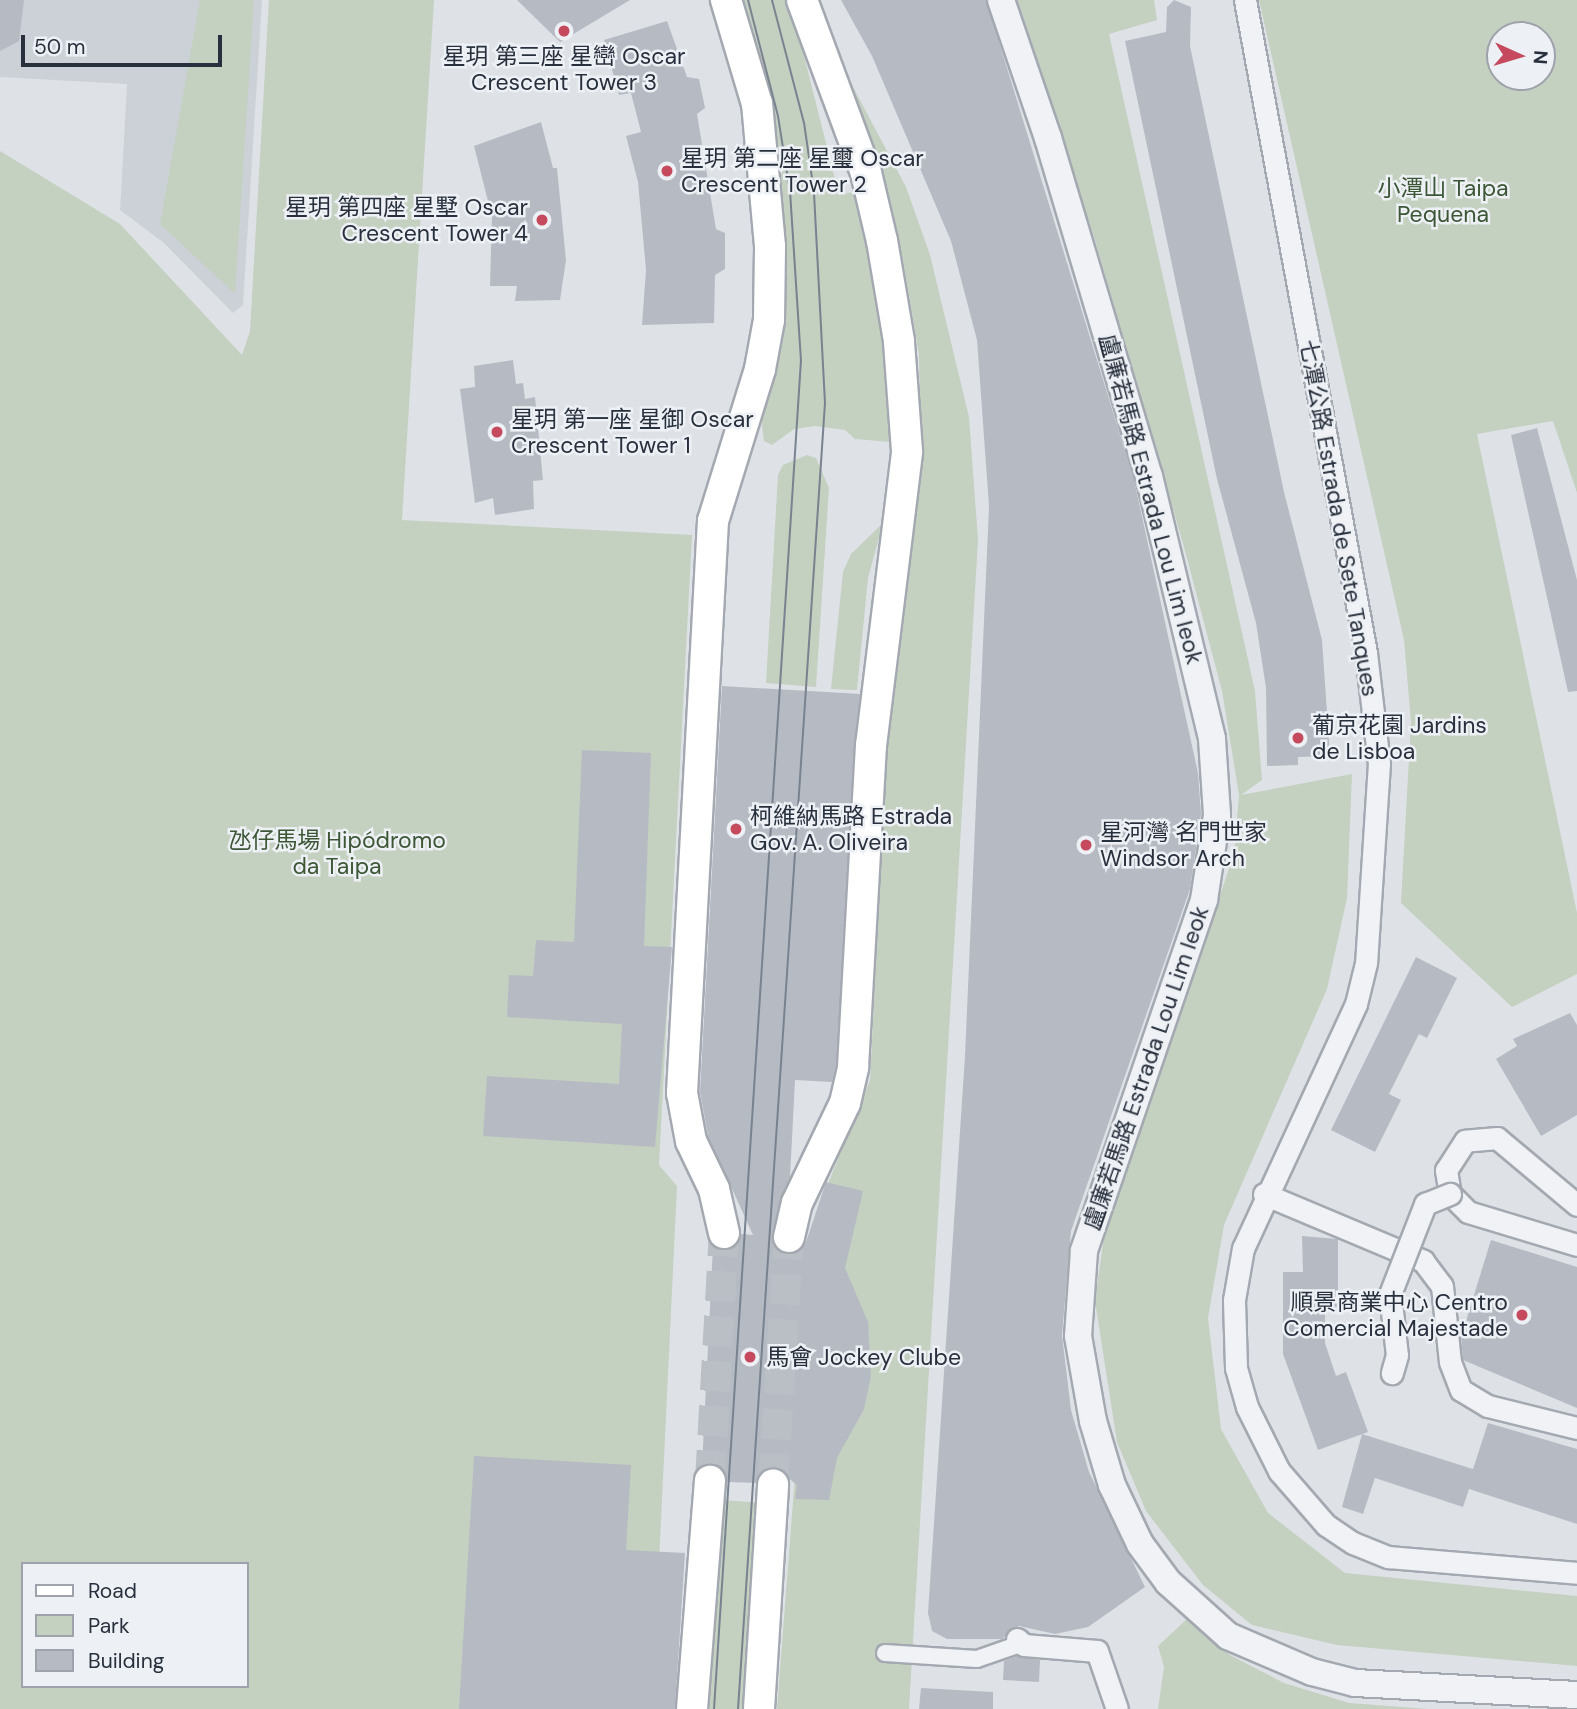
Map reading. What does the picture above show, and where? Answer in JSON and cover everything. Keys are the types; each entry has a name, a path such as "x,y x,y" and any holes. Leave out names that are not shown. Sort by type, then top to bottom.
{"main road":[{"path":"724,1233 714,1189 691,1141 682,1093 713,521 760,369 769,320 770,246 757,104 726,0"},
{"path":"789,1237 797,1203 845,1103 853,1067 871,746 907,451 899,341 879,227 866,173 802,0"},
{"path":"692,1709 710,1481"},
{"path":"759,1709 773,1484"}],"street":[{"name":"盧廉若馬路 Estrada Lou Lim Ieok","path":"1001,0 1048,138 1149,476 1212,739 1217,815 1204,900 1084,1251 1079,1336 1093,1421 1112,1485 1140,1544 1168,1582 1228,1636 1311,1672 1355,1683 1577,1695"},
{"name":"七潭公路 Estrada de Sete Tanques","path":"1245,0 1366,653 1379,763 1372,914 1356,1004 1264,1194 1243,1248 1234,1300 1236,1368 1262,1440 1301,1500 1353,1543 1388,1557 1577,1573"},
{"path":"1577,1205 1497,1138 1486,1136 1456,1148 1446,1170 1450,1194 1468,1212 1577,1245"},
{"path":"1264,1194 1423,1261 1442,1286 1450,1362 1461,1390 1488,1406 1577,1428"},
{"path":"1392,1373 1397,1355 1390,1294 1425,1204 1450,1194"},
{"path":"885,1653 977,1659 1018,1641 1097,1651 1117,1709"}],"shaded area":[{"path":"0,0 262,0 243,305 233,313 164,243 120,210 127,84 0,77"}],"green space":[{"path":"200,0 254,0 235,294 160,224"},
{"name":"氹仔馬場 Hipódromo da Taipa","path":"269,0 434,0 402,520 692,535 659,1165 677,1186 652,1709 0,1709 0,151 120,224 242,355 250,331"},
{"path":"736,0 790,0 839,195 856,191 881,288 895,427 891,442 855,439 845,430 815,426 794,429 772,445 764,441 761,419 769,373"},
{"path":"1017,0 1154,0 1157,20 1109,34 1255,691 1262,780 1241,795 1352,774 1347,898 1327,989 1224,1225 1208,1318 1221,1429 1268,1513 1345,1573 1577,1596 1577,1666 1337,1645 1252,1625 1203,1585 1146,1511 1117,1442 1095,1301 1104,1237 1234,854 1239,795 1222,691 1184,547 1095,240"},
{"name":"小潭山 Taipa Pequena","path":"1259,0 1577,0 1577,493 1553,421 1477,434 1577,913 1577,974 1512,1007 1401,903 1411,722 1404,640"},
{"path":"817,19 906,187 930,255 969,417 978,540 909,1709 777,1709 815,1216 870,1080 889,704 921,473 919,354 903,261 886,191"},
{"path":"807,455 816,458 829,488 816,687 766,683 778,475 783,465"},
{"path":"883,523 868,578 857,690 831,689 843,572 851,554"},
{"path":"721,1500 761,1503 746,1709 706,1709"},
{"path":"1188,1618 1230,1655 1284,1683 1349,1703 1428,1709 1158,1709 1164,1667 1158,1646"}],"building":[{"path":"0,0 24,0 19,41 0,51"},
{"name":"星玥 第三座 星巒 Oscar Crescent Tower 3","path":"517,0 630,0 560,42"},
{"name":"星河灣 名門世家 Windsor Arch","path":"841,0 986,0 1134,480 1198,773 1201,814 1190,889 1071,1231 1062,1335 1071,1410 1089,1472 1145,1587 1088,1627 1055,1634 1019,1626 1002,1639 947,1639 932,1631 928,1613 965,1056 989,506 977,340 951,241 872,56"},
{"path":"1174,0 1191,7 1190,46 1284,492 1322,640 1330,756 1298,757 1298,765 1267,766 1266,688 1256,623 1217,479 1125,41 1166,32 1167,7"},
{"name":"星玥 第二座 星璽 Oscar Crescent Tower 2","path":"667,21 687,77 699,79 705,108 697,114 716,229 725,233 725,269 715,275 714,323 642,325 646,270 638,182 626,136 641,132 631,93 619,95 604,40"},
{"name":"星玥 第四座 星墅 Oscar Crescent Tower 4","path":"541,122 553,168 557,168 566,260 560,300 515,301 517,286 490,286 492,217 474,146"},
{"name":"星玥 第一座 星御 Oscar Crescent Tower 1","path":"513,360 516,384 523,383 525,399 535,397 543,480 533,481 534,509 495,515 493,498 475,503 460,389 475,387 474,366"},
{"path":"1537,428 1577,580 1577,691 1568,692 1511,435"},
{"path":"722,686 860,694 836,1065 832,1082 795,1080 790,1178 772,1234 778,1250 795,1253 806,1242 826,1182 863,1191 845,1268 868,1322 871,1376 864,1409 837,1458 829,1500 795,1499 797,1485 775,1467 765,1469 756,1483 727,1482 719,1466 702,1466 713,1246 729,1250 741,1234 753,1235 708,1136 700,1092"},
{"path":"582,750 651,753 644,946 672,947 655,1147 483,1136 487,1076 619,1084 622,1024 507,1017 509,975 533,976 536,940 574,942"},
{"path":"1416,957 1457,978 1427,1038 1419,1034 1389,1094 1401,1100 1375,1152 1331,1130"},
{"path":"1570,1013 1577,1025 1577,1115 1541,1136 1496,1059 1517,1046 1513,1039"},
{"path":"1302,1236 1338,1239 1338,1307 1325,1307 1325,1343 1336,1376 1346,1372 1368,1432 1318,1450 1283,1354 1283,1272 1303,1272"},
{"name":"順景商業中心 Centro Comercial Majestade","path":"1491,1240 1577,1267 1577,1408 1463,1360 1461,1337"},
{"path":"1488,1423 1577,1449 1577,1524 1469,1489 1463,1507 1375,1478 1363,1514 1342,1507 1362,1434 1473,1469"},
{"path":"474,1456 631,1465 626,1550 685,1553 675,1709 459,1709"},
{"path":"1018,1656 1040,1660 1039,1682 1003,1680 1004,1661"},
{"path":"921,1688 993,1692 993,1709 919,1709"}],"tunnel":[{"path":"710,1481 724,1233"},
{"path":"773,1484 789,1237"}],"tram line":[{"path":"714,1709 801,361 790,192 778,116 748,0"},
{"path":"738,1709 825,403 814,192 804,123 772,0"}],"place":[{"name":"星玥 第三座 星巒 Oscar Crescent Tower 3","path":"564,31"},
{"name":"星玥 第二座 星璽 Oscar Crescent Tower 2","path":"667,171"},
{"name":"星玥 第四座 星墅 Oscar Crescent Tower 4","path":"542,220"},
{"name":"星玥 第一座 星御 Oscar Crescent Tower 1","path":"497,432"},
{"name":"葡京花園 Jardins de Lisboa","path":"1298,738"},
{"name":"柯維納馬路 Estrada Gov. A. Oliveira","path":"736,829"},
{"name":"星河灣 名門世家 Windsor Arch","path":"1086,845"},
{"name":"順景商業中心 Centro Comercial Majestade","path":"1522,1315"},
{"name":"馬會 Jockey Clube","path":"750,1357"}]}
